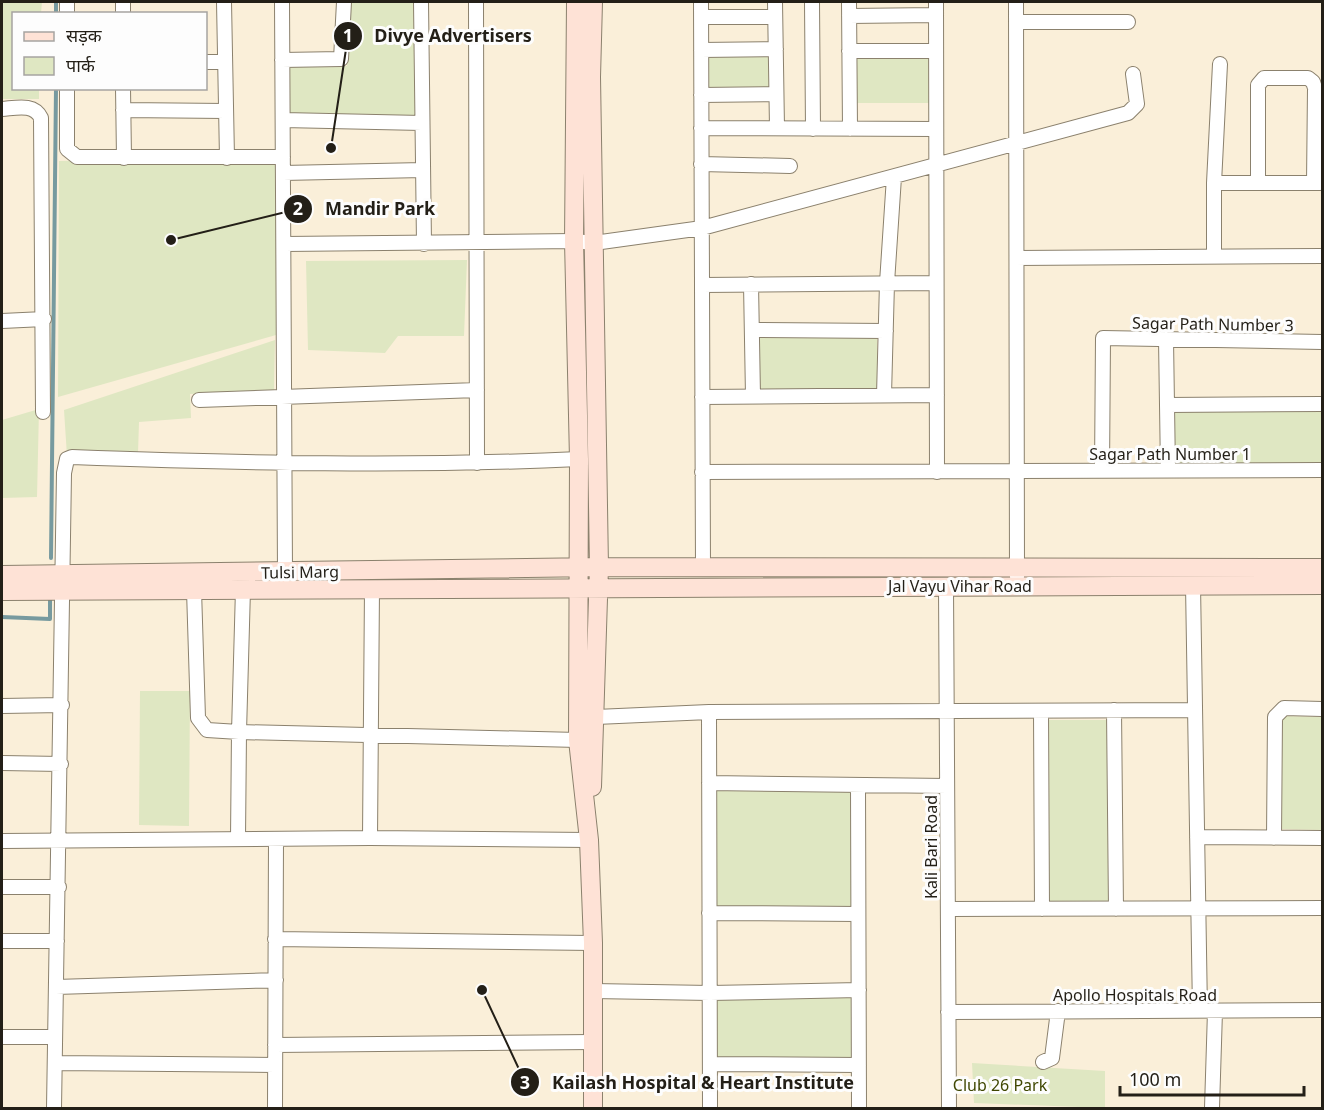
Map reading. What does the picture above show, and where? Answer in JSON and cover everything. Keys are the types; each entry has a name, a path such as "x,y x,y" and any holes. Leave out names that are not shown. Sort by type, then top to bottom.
{"street":[{"path":"224,2 227,158"},
{"path":"282,2 285,572"},
{"path":"282,60 341,59 344,2"},
{"path":"421,2 424,244"},
{"path":"476,2 477,464"},
{"path":"576,2 574,241 579,459 577,567 596,717 589,840"},
{"path":"593,2 591,77 599,567 578,740 589,840 593,943 593,1108"},
{"path":"701,2 703,569"},
{"path":"775,2 777,128"},
{"path":"812,2 813,129"},
{"path":"849,2 850,129"},
{"path":"1016,2 1017,577"},
{"path":"849,16 936,8 937,472"},
{"path":"701,17 775,17"},
{"path":"1016,22 1128,22"},
{"path":"701,50 776,49"},
{"path":"849,51 936,51"},
{"path":"207,62 225,62"},
{"path":"1214,257 1214,183 1220,64"},
{"path":"284,244 574,241 594,243 702,228 1128,113 1137,104 1133,74"},
{"path":"1214,183 1318,183 1315,88 1313,82 1308,78 1264,78 1258,85 1258,182"},
{"path":"67,90 67,149 76,157 283,157"},
{"path":"123,90 124,158"},
{"path":"701,95 776,94"},
{"path":"2,109 32,108 38,111 41,118 43,412"},
{"path":"123,110 226,111"},
{"path":"283,120 422,123"},
{"path":"701,128 936,129"},
{"path":"702,164 790,166"},
{"path":"283,173 423,170"},
{"path":"884,395 886,284 894,177"},
{"path":"1017,258 1323,256"},
{"path":"702,285 936,283"},
{"path":"751,284 753,396"},
{"path":"2,321 44,319"},
{"path":"752,330 886,331"},
{"name":"Sagar Path Number 3","path":"1102,471 1103,338 1323,342"},
{"path":"1166,339 1168,471"},
{"path":"199,400 477,390"},
{"path":"702,397 937,395"},
{"path":"1167,405 1323,404"},
{"path":"54,1108 64,473 67,459 72,457 285,464 477,464 579,459"},
{"name":"Sagar Path Number 1","path":"702,472 1323,470"},
{"name":"Tulsi Marg","path":"2,591 63,583 285,572 599,567"},
{"name":"Jal Vayu Vihar Road","path":"599,567 1017,577 1193,585 1323,585"},
{"name":"Jal Vayu Vihar Road","path":"598,588 946,586 1017,577 1323,568"},
{"name":"Tulsi Marg","path":"2,576 63,583 194,590 598,588"},
{"path":"1193,585 1200,1011"},
{"name":"Kali Bari Road","path":"946,586 949,1108"},
{"path":"370,838 372,588"},
{"path":"238,839 243,589"},
{"path":"194,590 198,718 207,730 578,740"},
{"path":"2,706 62,705"},
{"path":"1274,837 1275,717 1284,708 1323,709"},
{"path":"1114,710 1116,909"},
{"path":"596,717 709,712 1195,710"},
{"path":"1041,711 1042,909"},
{"path":"709,712 711,1108"},
{"path":"2,763 61,764"},
{"path":"709,783 947,786"},
{"path":"858,785 860,1108"},
{"path":"1197,837 1323,838"},
{"path":"2,841 370,838 589,840"},
{"path":"275,1108 276,839"},
{"path":"2,887 58,887"},
{"path":"948,909 1323,908"},
{"path":"709,913 858,914"},
{"path":"275,939 593,943"},
{"path":"2,941 57,941"},
{"path":"56,987 276,980"},
{"path":"593,991 710,993 859,990"},
{"name":"Apollo Hospitals Road","path":"948,1012 1323,1010"},
{"path":"1043,1062 1052,1058 1058,1011"},
{"path":"1212,1108 1215,1011"},
{"path":"2,1036 55,1037"},
{"path":"275,1045 593,1042"},
{"path":"55,1063 275,1065"},
{"path":"710,1064 859,1065"}],"green space":[{"path":"2,2 42,2 41,12 12,12 12,90 39,90 39,99 2,99"},
{"path":"349,2 414,2 417,116 289,115 288,65 347,66"},
{"path":"706,54 770,54 770,89 706,89"},
{"path":"854,55 929,55 929,103 855,103"},
{"path":"283,157 283,319 276,335 58,397 59,161"},
{"path":"467,260 464,336 398,336 385,353 308,350 306,261"},
{"path":"759,337 877,338 877,390 759,390"},
{"path":"275,340 274,391 190,394 191,418 139,422 138,453 67,456 64,410"},
{"path":"39,409 37,497 2,498 2,420"},
{"path":"1173,409 1321,410 1321,466 1174,465"},
{"path":"140,691 190,691 189,826 139,825"},
{"path":"1282,716 1322,717 1322,830 1281,829"},
{"path":"1046,720 1107,720 1109,901 1047,901"},
{"path":"717,791 852,792 852,912 717,911"},
{"path":"715,997 852,997 853,1058 716,1059"},
{"name":"Club 26 Park","path":"972,1063 1105,1071 1105,1108 974,1103"}],"waterway":[{"path":"56,2 56,12"},
{"path":"51,558 56,90"},
{"path":"2,617 50,619 50,597"}],"place":[{"name":"Divye Advertisers","path":"331,148"},
{"name":"Mandir Park","path":"171,240"},
{"name":"Kailash Hospital & Heart Institute","path":"482,990"}]}
